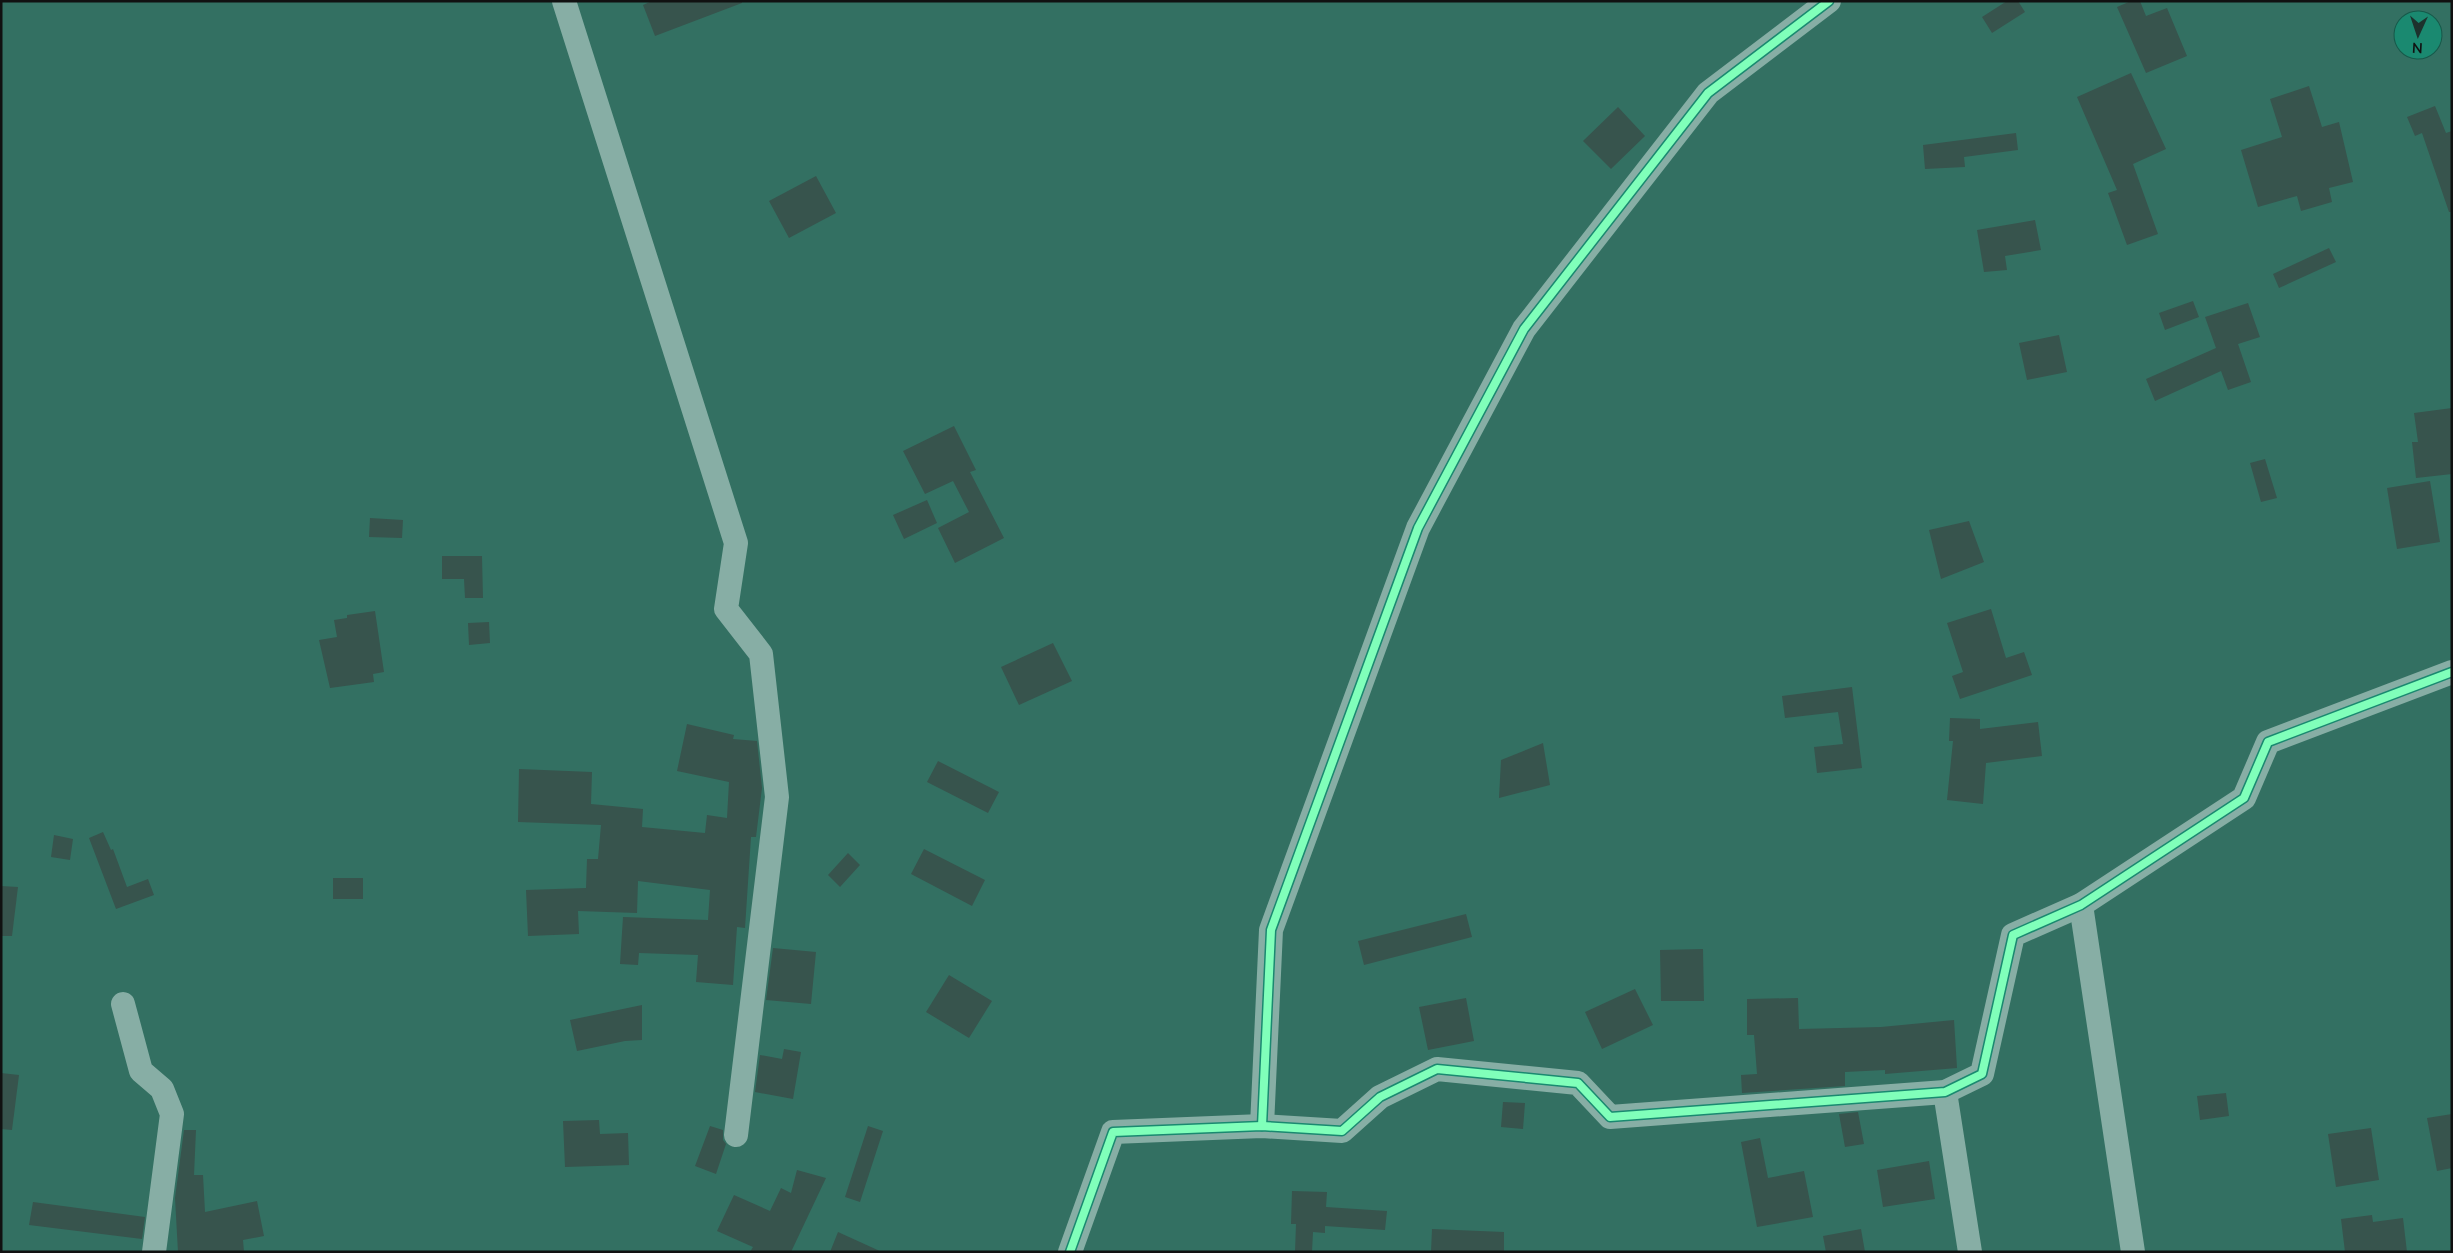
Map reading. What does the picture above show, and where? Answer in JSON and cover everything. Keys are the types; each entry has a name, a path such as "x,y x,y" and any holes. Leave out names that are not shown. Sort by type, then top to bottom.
{"street":[{"path":"564,1 736,543 726,609 760,654 777,796 736,1135"},
{"path":"1262,1126 1271,930 1418,528 1524,329 1708,93 1830,1"},
{"path":"1070,1252 1113,1132 1262,1126 1342,1131 1380,1097 1437,1069 1578,1083 1610,1117 1945,1092 1982,1074 2013,935 2081,905 2244,798 2268,742 2452,672"},
{"path":"2081,905 2133,1252"},
{"path":"123,1004 141,1071 162,1089 172,1114 154,1252"},
{"path":"1945,1092 1970,1252"}],"building":[{"path":"652,1 742,1 742,3 655,36 643,5"},
{"path":"2007,1 2018,1 2025,12 1992,33 1982,17"},
{"path":"2131,1 2140,1 2146,16 2167,8 2187,56 2146,73 2117,7"},
{"path":"2131,73 2166,149 2133,164 2158,234 2127,245 2108,193 2117,190 2077,97"},
{"path":"2309,86 2322,127 2339,122 2353,182 2329,188 2332,202 2301,211 2297,196 2258,207 2241,150 2282,137 2270,99"},
{"path":"2435,106 2446,133 2452,131 2452,212 2449,212 2422,133 2415,136 2407,117"},
{"path":"1618,107 1645,136 1611,169 1583,141"},
{"path":"2016,133 2018,150 1964,157 1965,167 1925,169 1923,145"},
{"path":"816,176 836,213 789,238 769,201"},
{"path":"2035,220 2041,250 2005,256 2007,270 1984,272 1977,230"},
{"path":"2329,248 2336,262 2279,288 2273,274"},
{"path":"2193,301 2199,317 2165,330 2159,313"},
{"path":"2248,303 2260,337 2238,344 2251,382 2228,390 2221,371 2155,401 2146,379 2216,348 2205,317"},
{"path":"2059,335 2067,372 2027,380 2019,343"},
{"path":"2452,408 2452,474 2416,478 2412,442 2418,442 2414,413"},
{"path":"954,426 976,470 970,472 1004,538 955,563 938,528 969,512 953,481 925,494 903,451"},
{"path":"2265,459 2277,498 2261,502 2250,463"},
{"path":"2430,481 2440,542 2397,549 2387,488"},
{"path":"927,500 937,523 904,539 893,515"},
{"path":"370,518 403,520 402,538 369,537"},
{"path":"1969,521 1984,562 1941,579 1929,530"},
{"path":"442,556 482,556 483,598 465,598 464,579 442,579"},
{"path":"1991,609 2006,658 2024,652 2032,675 1960,699 1952,676 1963,672 1947,623"},
{"path":"375,611 384,672 373,674 374,682 330,688 319,640 337,637 334,620 347,618 347,615"},
{"path":"489,622 490,643 469,645 468,623"},
{"path":"1053,643 1072,681 1019,705 1001,667"},
{"path":"1852,687 1862,768 1817,773 1814,747 1843,744 1838,712 1785,718 1782,696"},
{"path":"1950,718 1980,719 1980,729 2038,722 2042,756 1986,763 1983,804 1947,800 1953,741 1949,741"},
{"path":"687,724 734,735 733,739 757,741 762,788 756,837 751,837 745,928 737,927 733,985 696,982 698,955 639,953 638,965 620,964 623,917 708,920 710,890 638,881 637,913 578,911 579,934 528,936 526,890 586,888 587,859 598,859 601,825 518,822 519,769 592,772 591,804 643,809 642,827 705,833 707,815 727,818 729,782 677,771"},
{"path":"1543,743 1550,785 1499,798 1501,760"},
{"path":"938,761 999,792 988,813 927,782"},
{"path":"103,832 111,850 113,849 127,887 148,879 154,895 116,909 89,838"},
{"path":"54,835 73,839 70,860 51,857"},
{"path":"924,849 985,880 972,906 911,874"},
{"path":"848,853 860,865 840,887 828,875"},
{"path":"333,878 363,878 363,899 333,899"},
{"path":"1,886 18,887 12,936 1,936"},
{"path":"1466,914 1472,937 1364,965 1358,941"},
{"path":"773,948 816,952 811,1004 766,1000"},
{"path":"1703,949 1704,1001 1661,1001 1660,950"},
{"path":"949,975 992,1001 969,1038 926,1012"},
{"path":"1635,989 1653,1025 1602,1049 1585,1012"},
{"path":"1466,998 1474,1041 1428,1050 1419,1007"},
{"path":"1798,998 1799,1029 1881,1027 1954,1020 1957,1068 1885,1074 1885,1070 1845,1072 1845,1086 1742,1093 1741,1075 1757,1074 1754,1035 1747,1035 1747,999"},
{"path":"642,1005 642,1040 625,1041 577,1051 570,1020"},
{"path":"784,1049 801,1052 793,1099 755,1092 760,1055 782,1059"},
{"path":"1,1073 19,1075 12,1130 1,1129"},
{"path":"2226,1093 2229,1116 2200,1120 2197,1096"},
{"path":"1503,1102 1525,1103 1523,1129 1501,1127"},
{"path":"1858,1112 1864,1144 1845,1147 1839,1114"},
{"path":"2452,1114 2452,1168 2437,1171 2427,1118"},
{"path":"599,1120 600,1134 628,1133 629,1165 565,1167 563,1121"},
{"path":"710,1126 723,1130 723,1140 726,1144 716,1174 695,1166"},
{"path":"868,1126 883,1131 860,1202 845,1197"},
{"path":"2371,1128 2379,1180 2336,1187 2328,1134"},
{"path":"184,1130 196,1130 194,1175 203,1175 205,1212 257,1201 264,1236 243,1240 244,1252 178,1252 175,1198"},
{"path":"1760,1138 1768,1178 1804,1171 1813,1217 1757,1227 1741,1142"},
{"path":"1929,1161 1935,1199 1883,1207 1877,1170"},
{"path":"797,1170 826,1178 791,1252 750,1252 753,1247 717,1231 734,1195 770,1211 781,1188 791,1193"},
{"path":"1292,1191 1327,1192 1326,1207 1387,1211 1385,1230 1325,1226 1325,1233 1313,1232 1312,1252 1295,1252 1296,1224 1291,1224"},
{"path":"33,1202 145,1217 142,1239 29,1225"},
{"path":"2372,1215 2373,1222 2403,1218 2407,1252 2345,1252 2341,1219"},
{"path":"1432,1229 1504,1232 1504,1252 1431,1252"},
{"path":"1861,1229 1865,1252 1826,1252 1823,1236"},
{"path":"838,1232 882,1252 830,1252"}],"cycle path":[{"path":"1262,1126 1271,930 1418,528 1524,329 1708,93 1829,1"},
{"path":"1070,1252 1113,1132 1262,1126 1342,1131 1380,1097 1437,1069 1578,1083 1610,1117 1945,1092 1982,1074 2013,935 2081,905 2244,798 2268,742 2452,672"}]}
